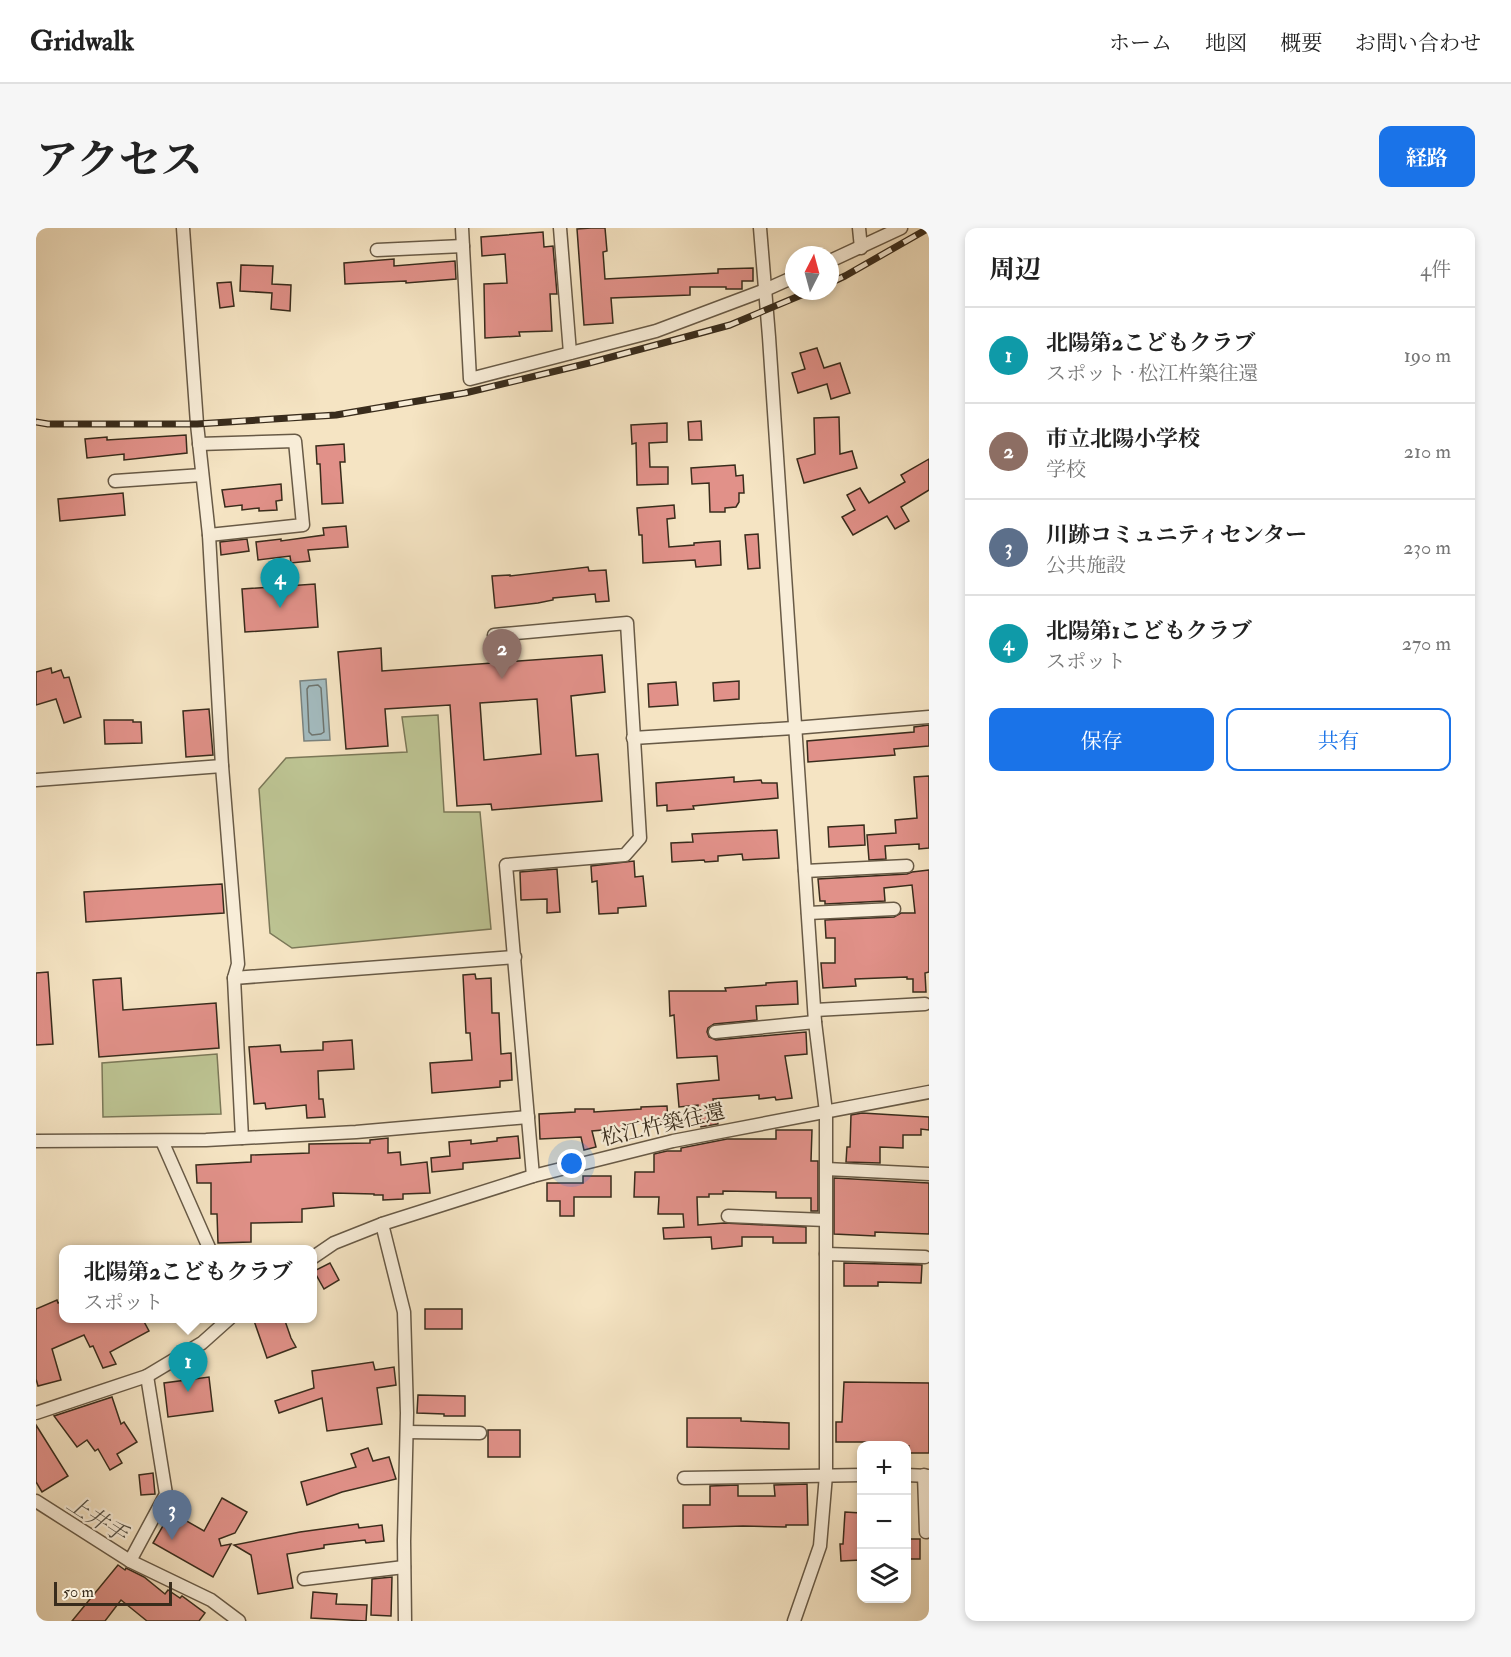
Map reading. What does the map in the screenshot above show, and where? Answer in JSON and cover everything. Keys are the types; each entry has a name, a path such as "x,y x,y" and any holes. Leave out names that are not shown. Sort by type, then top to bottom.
{"street":[{"path":"183,228 199,444 209,535 222,766 238,964 234,978 242,1138"},
{"path":"462,228 470,379 656,331 785,282"},
{"path":"560,228 570,353"},
{"path":"760,228 815,1016 826,1112 826,1475 820,1546 794,1621"},
{"path":"859,228 861,248"},
{"path":"839,257 901,228"},
{"path":"377,250 463,246"},
{"path":"199,444 296,441 303,525 209,535"},
{"path":"115,481 202,475"},
{"path":"494,634 627,623 640,838 625,855 506,865 533,1176"},
{"path":"633,738 929,717"},
{"path":"36,780 222,766"},
{"path":"805,871 907,866"},
{"path":"808,913 894,909"},
{"path":"234,978 515,957"},
{"path":"715,1032 815,1016 925,1004"},
{"name":"松江杵築往還","path":"317,1255 334,1243 382,1224 533,1176 673,1141 929,1092"},
{"path":"36,1141 162,1141 242,1138 356,1132 528,1117"},
{"path":"162,1141 208,1245"},
{"path":"826,1169 929,1174"},
{"path":"729,1216 826,1220"},
{"path":"382,1224 404,1312 405,1621"},
{"path":"826,1254 925,1257"},
{"path":"36,1413 147,1376 202,1343 224,1323"},
{"path":"130,1562 166,1494 147,1376"},
{"path":"406,1432 480,1433"},
{"path":"684,1478 857,1475"},
{"path":"911,1475 926,1476 926,1532"},
{"path":"36,1502 130,1562 211,1600 239,1621"},
{"path":"304,1579 405,1567"}],"green space":[{"path":"438,715 444,812 480,812 491,929 292,948 270,933 259,789 286,758 407,752 402,717"},
{"path":"217,1054 221,1114 103,1117 102,1063"}],"water":[{"path":"326,679 330,740 304,741 300,681"}],"building":[{"path":"605,228 607,251 603,252 605,279 718,273 718,269 753,268 753,281 742,281 742,289 690,287 690,295 611,298 613,323 584,325 577,229"},
{"path":"543,232 544,247 553,246 557,294 550,294 552,331 519,332 520,336 485,338 484,284 507,283 505,254 482,256 481,237"},
{"path":"394,259 394,266 455,261 456,279 345,284 344,263"},
{"path":"241,265 273,266 272,284 291,285 290,311 271,309 272,293 240,291"},
{"path":"231,282 234,306 220,308 217,283"},
{"path":"817,348 824,368 840,363 850,393 831,399 827,384 798,393 792,373 805,369 800,353"},
{"path":"839,417 840,454 852,451 857,468 804,483 797,459 815,454 814,418"},
{"path":"701,421 702,440 689,440 688,422"},
{"path":"667,423 667,442 649,443 650,467 668,467 668,484 637,485 636,443 632,444 631,425"},
{"path":"186,435 187,453 124,460 124,454 87,458 85,439 107,437 107,440"},
{"path":"344,444 345,462 340,462 343,503 322,504 320,464 317,464 316,446"},
{"path":"929,459 929,490 901,507 909,521 895,529 887,516 853,535 842,517 855,510 847,495 860,488 869,503 905,482 901,475"},
{"path":"735,465 736,476 743,475 744,493 739,493 739,502 736,507 725,508 725,512 710,512 709,483 692,484 691,468"},
{"path":"281,484 282,500 276,501 277,510 259,511 259,508 242,510 242,505 225,507 222,490"},
{"path":"123,493 125,515 60,521 58,499"},
{"path":"674,505 675,518 667,519 669,547 720,541 721,565 696,567 695,560 643,563 642,535 639,535 637,508"},
{"path":"346,526 348,547 308,550 310,561 291,563 290,556 258,560 256,542 324,535 323,528"},
{"path":"758,534 760,568 748,569 745,535"},
{"path":"247,539 249,551 221,555 220,542"},
{"path":"588,567 589,571 606,570 609,601 596,602 595,594 553,598 553,600 538,603 495,608 492,576"},
{"path":"315,584 318,627 245,632 242,589"},
{"path":"381,648 382,671 602,655 605,692 571,696 576,756 598,754 602,801 492,810 491,804 457,806 450,705 385,709 388,746 346,749 338,652","holes":["537,699 541,754 484,760 480,703"]},
{"path":"51,668 52,673 61,670 64,678 69,677 81,717 64,723 56,699 36,705 36,672"},
{"path":"739,681 739,699 714,701 713,683"},
{"path":"676,682 678,705 649,707 648,684"},
{"path":"209,709 213,755 186,757 183,711"},
{"path":"104,720 141,722 142,743 105,744"},
{"path":"929,725 929,746 894,749 895,755 808,762 807,741 914,732 914,727"},
{"path":"929,776 929,848 919,849 919,844 885,846 886,859 869,860 867,835 896,833 895,820 917,818 914,777"},
{"path":"734,777 734,782 761,780 762,783 777,783 778,798 693,806 694,809 667,811 667,805 657,806 656,783"},
{"path":"864,825 865,845 829,847 828,827"},
{"path":"777,830 779,858 743,860 742,854 718,856 718,861 672,862 671,843 693,842 692,834"},
{"path":"634,861 635,877 643,876 646,906 618,908 618,913 599,914 597,881 592,882 591,866"},
{"path":"557,869 560,912 547,913 547,899 521,900 520,872"},
{"path":"929,870 929,972 925,973 926,992 913,992 913,979 907,979 907,977 855,979 856,986 823,988 821,963 835,963 835,938 826,938 825,920 894,917 901,913 915,913 912,885 884,888 885,901 825,904 825,901 820,901 818,879 907,874"},
{"path":"222,884 224,913 86,922 84,892"},
{"path":"48,972 53,1044 36,1045 36,973"},
{"path":"475,974 476,979 491,978 492,1013 499,1013 501,1054 511,1053 512,1080 500,1081 500,1087 432,1093 430,1063 472,1060 470,1033 466,1033 463,975"},
{"path":"121,978 123,1010 216,1003 219,1048 99,1057 93,980"},
{"path":"797,981 798,1004 756,1006 757,1020 714,1024 708,1028 707,1032 709,1037 716,1040 806,1032 807,1054 785,1056 792,1098 759,1099 759,1095 713,1099 718,1124 701,1127 698,1105 679,1107 677,1084 719,1080 717,1056 677,1058 674,1015 670,1016 669,991 726,991 725,988"},
{"path":"352,1040 354,1069 318,1071 319,1099 323,1099 325,1117 307,1118 306,1105 266,1109 265,1103 254,1104 249,1047 280,1045 281,1052 323,1050 323,1042"},
{"path":"667,1106 668,1122 626,1124 626,1128 592,1131 596,1147 584,1150 581,1137 540,1139 539,1114 575,1112 575,1109 594,1109 594,1112"},
{"path":"862,1113 929,1117 929,1130 921,1129 921,1135 903,1135 903,1148 880,1147 880,1163 846,1162 847,1147 850,1147 851,1115"},
{"path":"776,1130 812,1130 811,1161 818,1161 818,1211 811,1211 811,1198 776,1198 776,1192 723,1191 723,1194 697,1197 698,1225 724,1223 806,1227 806,1243 773,1243 773,1237 742,1237 742,1246 712,1249 711,1237 664,1239 663,1228 684,1227 683,1214 658,1214 659,1197 634,1197 635,1172 654,1172 654,1154 681,1151 681,1148 727,1139 776,1139"},
{"path":"518,1136 520,1158 463,1163 463,1169 432,1172 431,1158 450,1156 449,1142 471,1140 471,1144"},
{"path":"388,1138 388,1153 400,1152 401,1165 427,1162 430,1193 403,1194 403,1199 383,1200 383,1195 333,1193 334,1206 302,1209 302,1222 251,1223 251,1242 218,1243 217,1214 211,1214 211,1183 197,1183 196,1165 251,1162 251,1155 309,1153 309,1144 370,1143 370,1140"},
{"path":"583,1176 611,1176 611,1197 574,1197 574,1216 560,1216 560,1201 547,1201 547,1183 583,1183"},
{"path":"834,1178 929,1183 929,1234 875,1232 875,1236 834,1234"},
{"path":"330,1263 339,1280 324,1289 317,1276 317,1270"},
{"path":"844,1263 922,1265 921,1283 878,1282 878,1286 844,1286"},
{"path":"57,1300 59,1323 145,1323 149,1331 110,1352 116,1364 103,1368 93,1346 90,1347 84,1335 52,1349 61,1380 38,1386 36,1379 36,1309"},
{"path":"425,1309 462,1309 462,1329 425,1329"},
{"path":"255,1323 286,1323 296,1347 267,1358"},
{"path":"373,1362 375,1370 394,1367 396,1385 377,1388 382,1424 327,1431 322,1398 279,1413 275,1401 314,1388 312,1371"},
{"path":"209,1377 213,1411 168,1417 164,1383"},
{"path":"844,1382 929,1383 929,1453 911,1453 911,1441 836,1442 836,1422 842,1422"},
{"path":"418,1395 465,1396 465,1416 417,1413"},
{"path":"112,1397 121,1424 124,1422 137,1442 117,1454 122,1463 110,1470 98,1449 95,1451 87,1440 77,1447 54,1416"},
{"path":"687,1418 741,1418 741,1421 789,1423 789,1449 687,1447"},
{"path":"36,1425 68,1476 42,1492 36,1482"},
{"path":"488,1430 520,1430 520,1457 488,1457"},
{"path":"368,1448 373,1461 389,1457 396,1479 342,1492 307,1505 301,1482 356,1467 351,1454"},
{"path":"153,1473 155,1494 141,1495 139,1475"},
{"path":"807,1484 808,1525 683,1528 683,1505 710,1505 710,1486 738,1485 738,1496 775,1496 774,1485"},
{"path":"222,1498 247,1512 235,1533 219,1539 221,1546 231,1544 213,1577 153,1543 171,1512 204,1531"},
{"path":"845,1512 857,1513 857,1560 841,1561 840,1544 843,1544"},
{"path":"358,1524 359,1528 382,1525 384,1541 366,1543 365,1540 324,1545 324,1548 287,1554 293,1588 258,1594 251,1555 234,1545 300,1532"},
{"path":"911,1539 920,1539 920,1559 911,1559"},
{"path":"118,1565 144,1577 165,1594 168,1590 180,1598 182,1596 205,1613 199,1621 147,1621 121,1600 105,1621 72,1621"},
{"path":"392,1577 391,1616 371,1615 372,1579"},
{"path":"313,1592 337,1594 336,1604 367,1605 366,1621 311,1618"}],"railway":[{"path":"839,279 929,228"},
{"path":"36,422 48,424 197,424 336,415 465,393 589,363 730,325 790,300"}],"place":[{"name":"北陽第1こどもクラブ","path":"280,608"},
{"name":"市立北陽小学校","path":"502,679"},
{"name":"北陽第2こどもクラブ","path":"188,1392"},
{"name":"川跡コミュニティセンター","path":"172,1540"}],"water label":[{"name":"上井手","path":"97,1519"}]}
